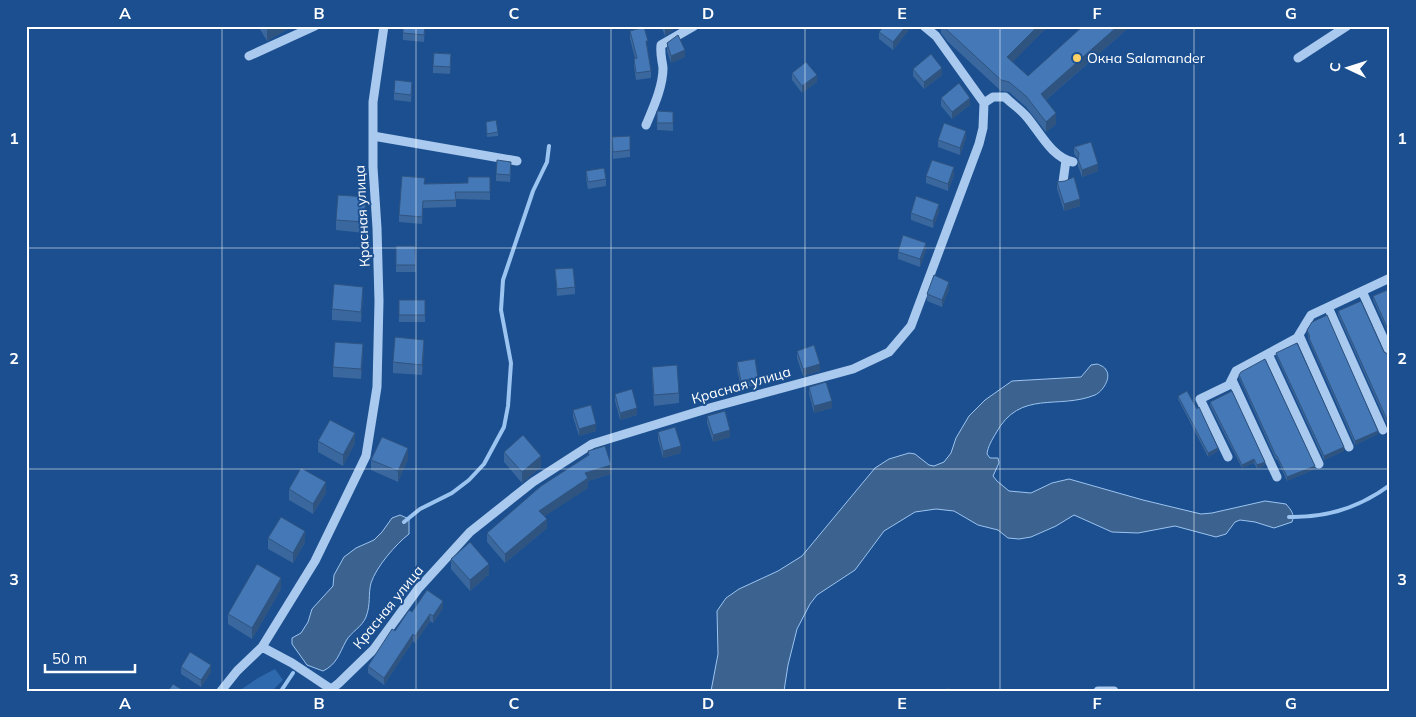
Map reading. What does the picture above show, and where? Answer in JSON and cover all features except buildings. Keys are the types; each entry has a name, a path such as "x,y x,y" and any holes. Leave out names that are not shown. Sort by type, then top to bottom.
{"street":[{"path":"249,56 314,26"},
{"name":"Красная улица","path":"221,691 237,671 262,648 315,561 366,456 377,387 378,256 373,167 372,102 384,26"},
{"path":"646,125 660,84 663,68 660,55 661,45 694,26"},
{"path":"924,26 936,36 984,103 994,97 1005,98 1026,116 1048,144 1070,161 1063,182"},
{"path":"1298,58 1347,26"},
{"name":"Красная улица","path":"262,648 292,663 330,690 374,649 418,589 470,532 533,482 592,444 704,410 853,369 889,352 911,326 979,144 983,128 984,103"},
{"path":"373,136 518,161"},
{"path":"1228,457 1200,399 1229,385 1236,371 1299,336 1312,315 1390,278"},
{"path":"1362,291 1390,353"},
{"path":"1328,307 1383,430"},
{"path":"1299,336 1349,447"},
{"path":"1268,354 1319,464"},
{"path":"1232,380 1278,477"},
{"path":"1098,691 1114,691"}],"shaded area":[{"path":"1097,364 1102,366 1108,373 1107,381 1098,393 1081,399 1028,406 1016,411 1006,419 996,433 987,454 990,458 998,458 999,463 993,476 1009,491 1031,493 1052,483 1069,479 1201,514 1265,501 1286,504 1293,514 1292,522 1274,528 1240,520 1235,522 1226,534 1216,537 1175,526 1138,533 1112,532 1074,515 1056,526 1031,537 1019,539 1008,538 998,530 978,525 954,511 936,509 915,512 884,531 855,570 817,595 810,604 797,629 784,691 711,691 718,654 717,611 726,598 739,589 778,571 802,556 875,468 889,459 909,453 915,454 929,465 934,466 944,462 951,453 956,438 969,416 985,400 1012,381 1081,377 1091,365"},
{"path":"400,515 409,519 409,534 387,556 377,570 371,583 368,612 364,621 348,638 332,665 323,671 307,665 292,644 292,638 301,633 308,622 312,609 333,586 334,575 344,557 356,548 374,540 392,518"},
{"path":"275,669 283,680 272,691 239,691 258,678"}],"waterway":[{"path":"404,522 420,509 452,493 469,480 484,464 504,427 508,406 511,363 501,310 503,280 533,191 547,162 549,146"},
{"path":"1289,517 1316,516 1342,510 1366,500 1390,485"},
{"path":"281,691 293,673"}],"place":[{"name":"Окна Salamander","path":"1077,58"}]}
